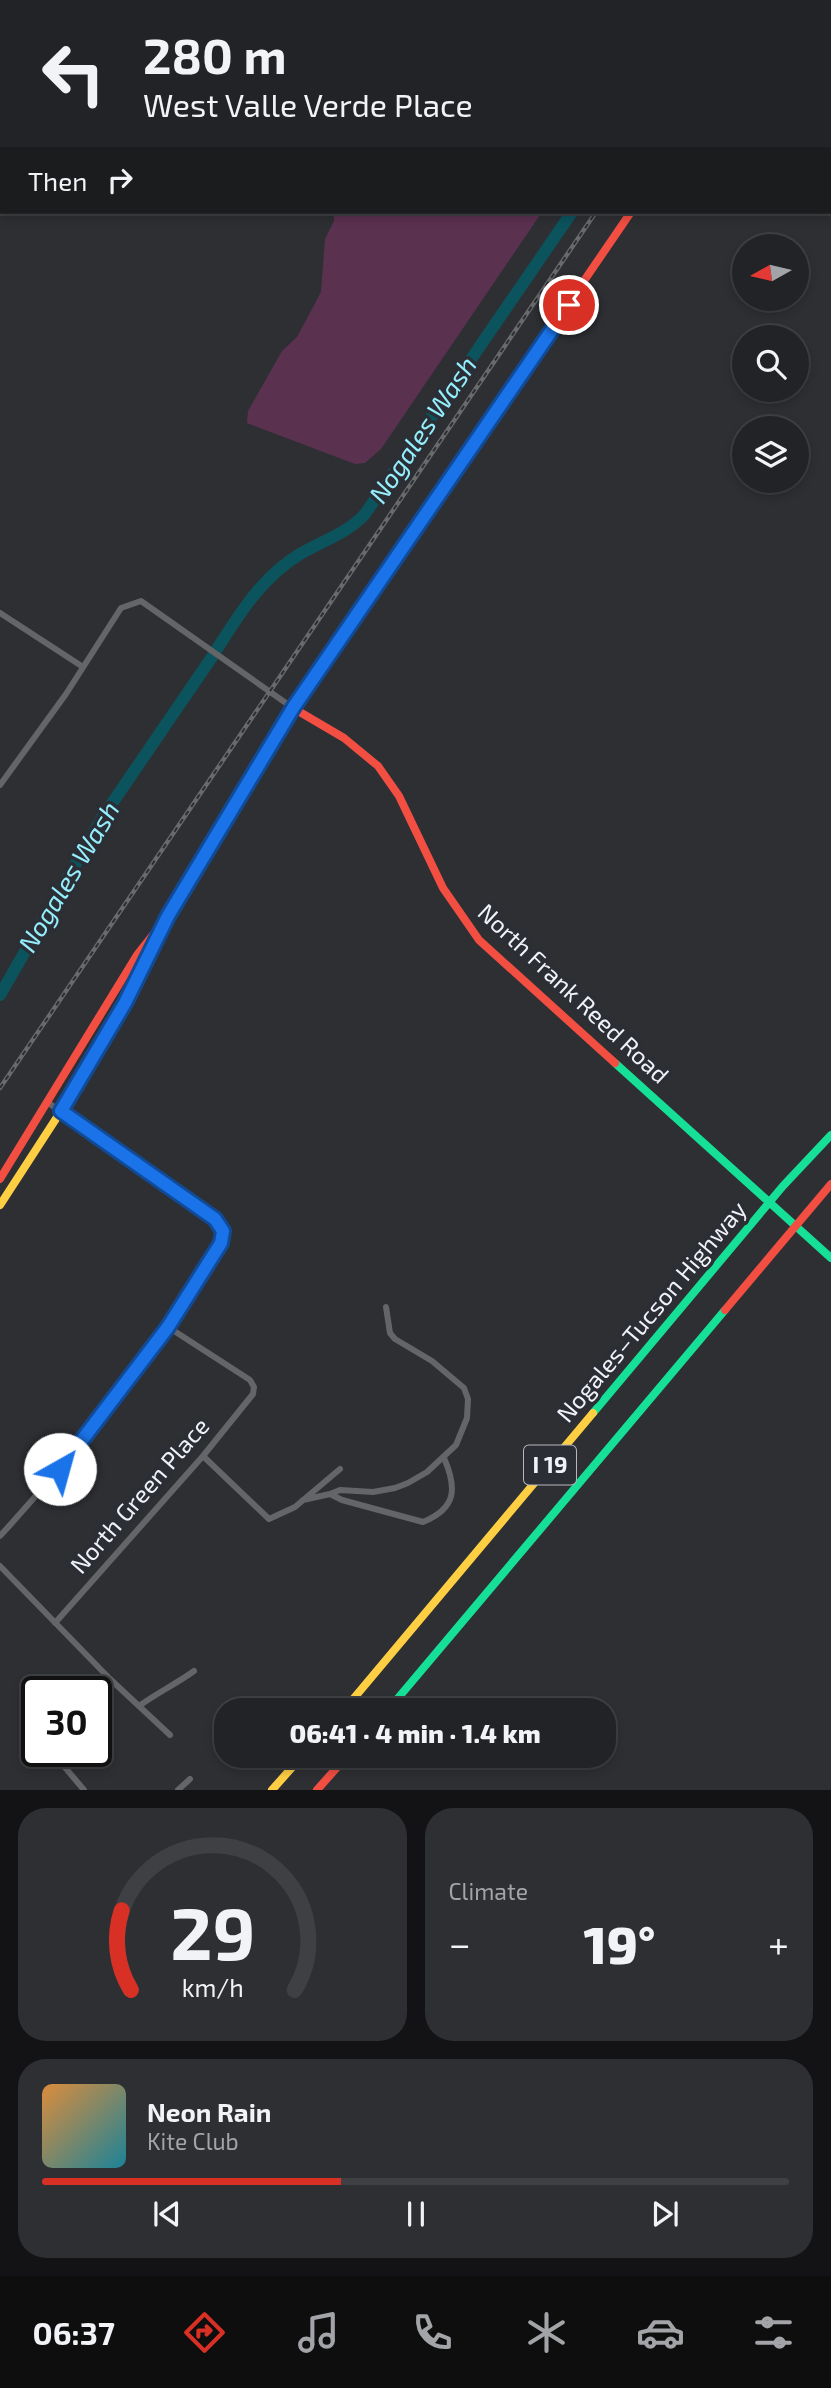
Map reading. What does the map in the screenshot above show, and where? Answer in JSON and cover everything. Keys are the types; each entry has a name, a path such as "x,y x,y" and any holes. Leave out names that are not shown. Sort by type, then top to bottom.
{"main road":[{"path":"0,1205 61,1111 125,1003 168,916 293,708 630,214"},
{"name":"North Frank Reed Road","path":"293,708 345,736 368,755 387,776 402,800 439,883 479,940 831,1258"},
{"path":"0,1178 137,955 168,916"},
{"name":"Nogales–Tucson Highway","path":"354,1698 755,1219 831,1135"},
{"name":"I 19","path":"398,1698 831,1184"},
{"path":"272,1790 291,1768"},
{"path":"317,1790 336,1768"}],"street":[{"path":"0,785 121,608 141,601 293,708"},
{"path":"0,613 83,667"},
{"path":"0,1536 45,1488 168,1327 221,1243 223,1231 215,1219 47,1102"},
{"path":"303,1500 340,1490 373,1492 395,1488 427,1472 444,1458 461,1436 468,1408 467,1392 432,1361 395,1339 390,1333 386,1307"},
{"name":"North Green Place","path":"55,1623 203,1456 253,1394 254,1387 250,1380 168,1327"},
{"path":"203,1456 270,1519 295,1507 340,1469"},
{"path":"330,1494 342,1500 423,1522 438,1513 450,1499 452,1478 444,1458"},
{"path":"0,1566 107,1676"},
{"path":"139,1706 194,1671"},
{"path":"112,1681 170,1735"},
{"path":"65,1767 84,1790"},
{"path":"178,1790 190,1779"}],"shaded area":[{"path":"334,214 541,214 381,449 365,463 355,464 247,423 248,411 282,351 297,337 321,292 325,239 334,221"}],"waterway":[{"name":"Nogales Wash","path":"217,649 243,609 274,573 300,554 351,526 365,514 571,214"},
{"name":"Nogales Wash","path":"0,995 102,818 212,657"}],"railway":[{"path":"0,1088 595,214"}],"traffic: fast":[{"path":"244,790 293,708 439,493"},
{"path":"615,1063 831,1258"},
{"path":"593,1413 783,1186 831,1135"},
{"path":"398,1698 725,1310"}],"traffic: slow":[{"path":"0,1205 61,1111 125,1003 168,916 244,790"},
{"path":"354,1698 593,1413"},
{"path":"272,1790 291,1768"}],"traffic: jam":[{"path":"439,493 630,214"},
{"path":"293,708 344,738 378,766 399,796 443,888 479,940 615,1063"},
{"path":"0,1179 137,955 156,931"},
{"path":"725,1310 831,1184"},
{"path":"317,1790 336,1768"}],"route":[{"path":"60,1469 168,1327 221,1243 223,1231 215,1219 61,1111 125,1003 168,916 293,708 569,305"}]}
